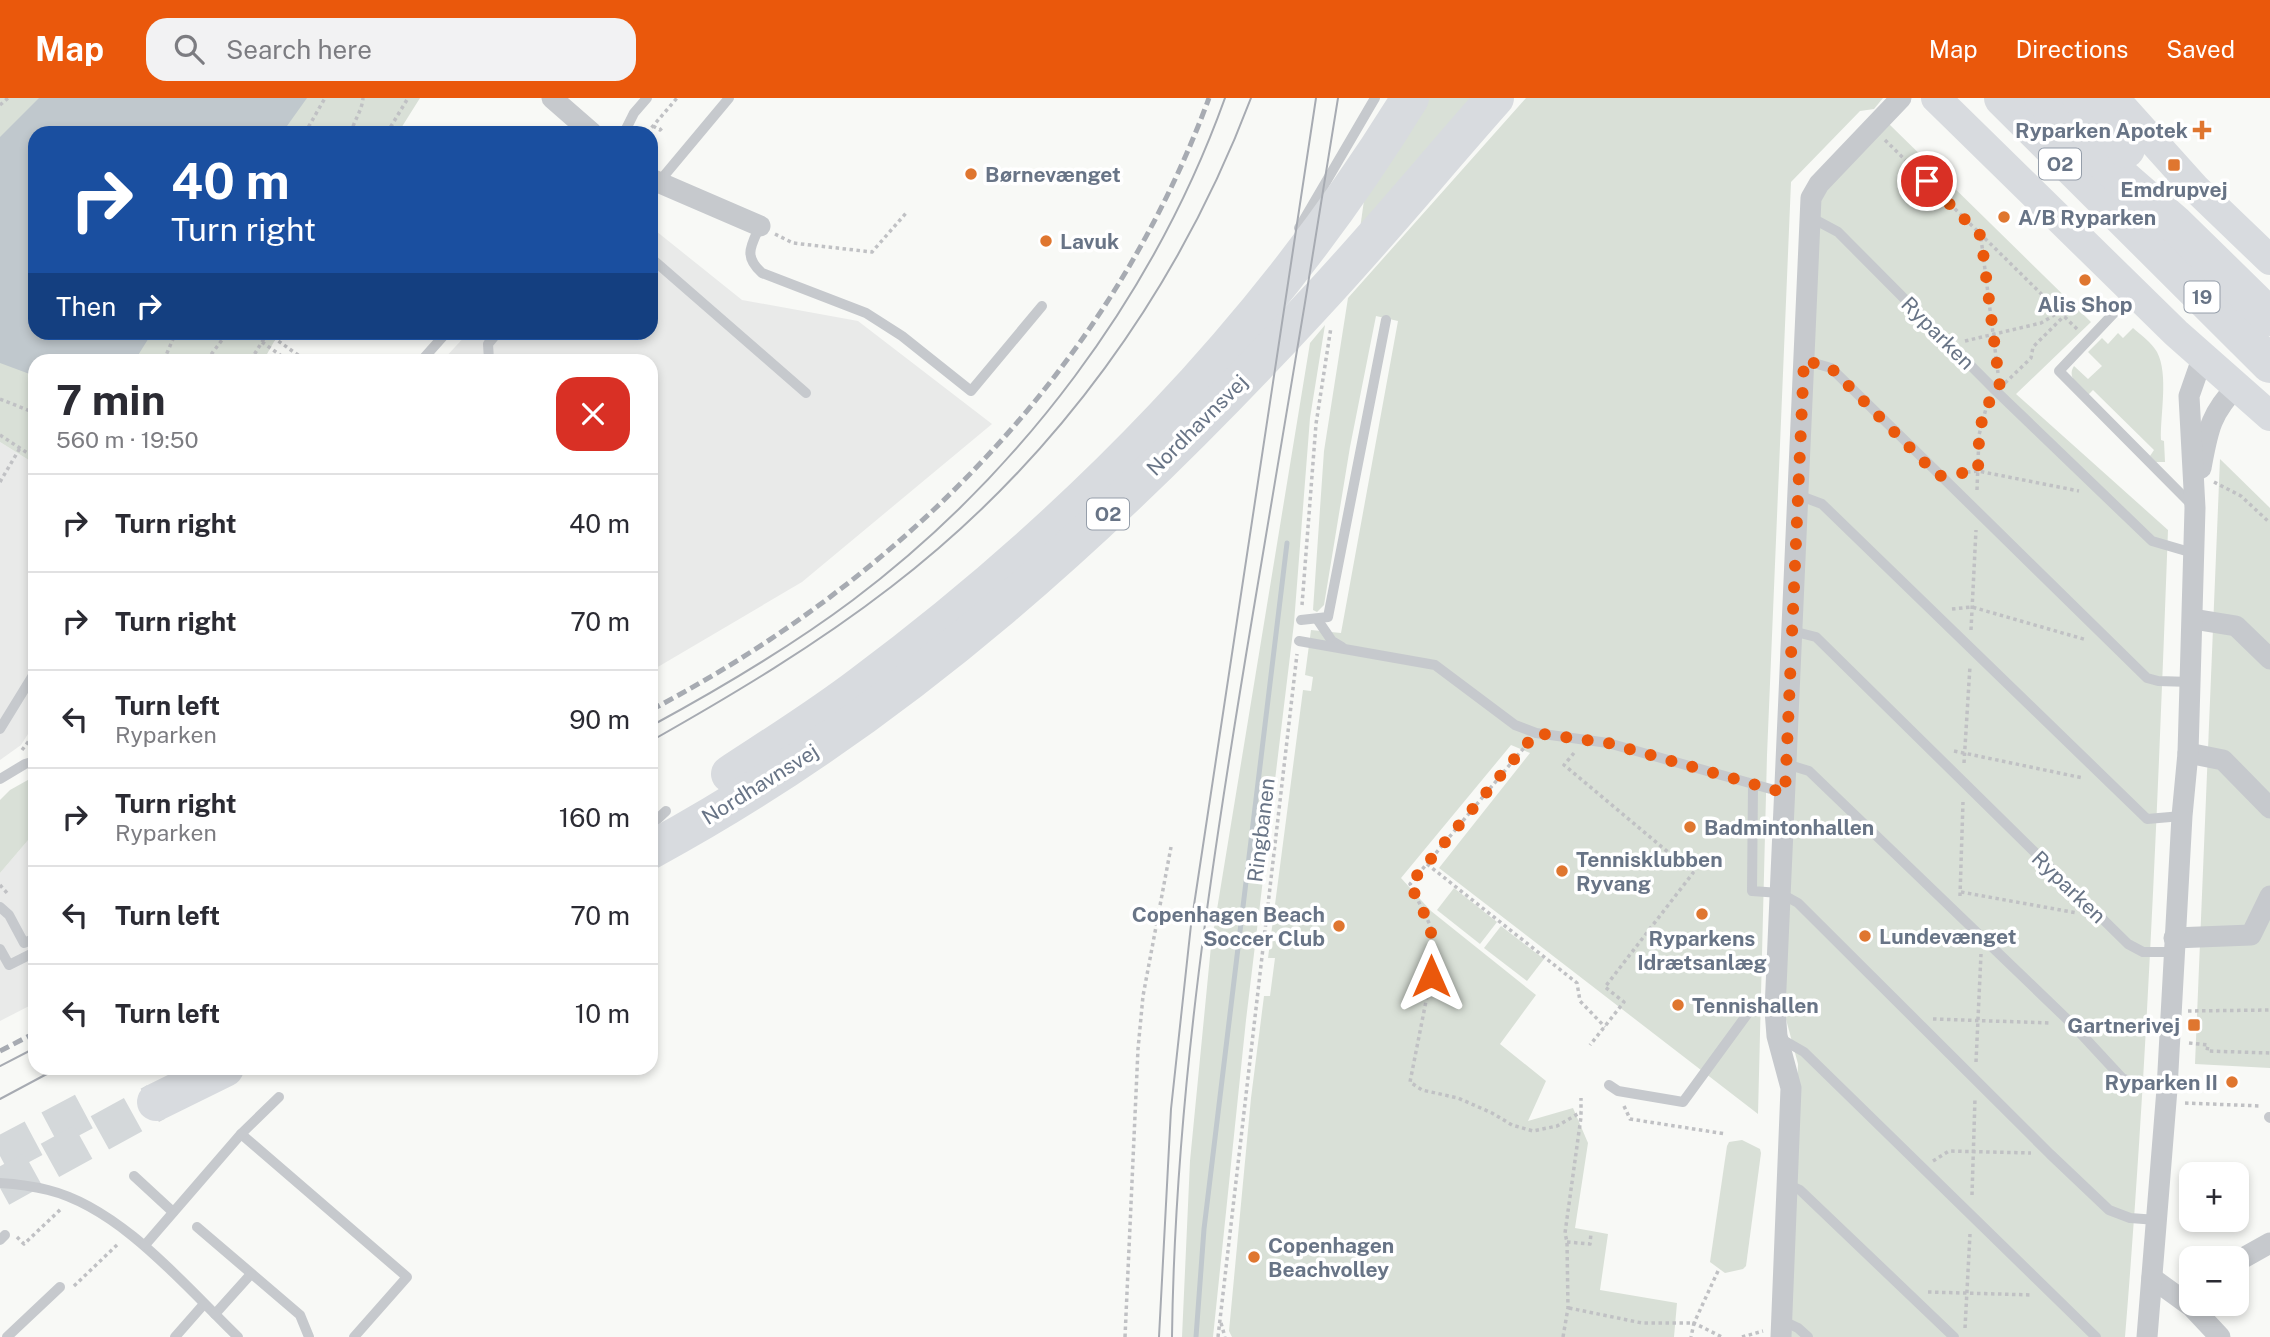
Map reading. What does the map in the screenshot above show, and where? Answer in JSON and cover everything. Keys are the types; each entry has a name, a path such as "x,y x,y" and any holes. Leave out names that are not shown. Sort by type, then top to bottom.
{"highway":[{"name":"Nordhavnsvej","path":"658,830 728,775 859,687 1001,574 1122,461 1226,347 1333,214 1410,98"},
{"name":"Nordhavnsvej","path":"658,830 791,766 862,718 977,629 1058,559 1186,438 1311,307 1495,98"},
{"name":"O2","path":"1986,98 2134,230"},
{"name":"19","path":"2003,98 2134,230 2249,374"},
{"name":"19","path":"2043,98 2106,164 2175,224 2269,284"},
{"path":"2081,98 2126,148 2175,224"},
{"path":"156,1083 193,1075"}],"street":[{"path":"552,98 584,126"},
{"path":"1781,1328 1791,1088 1777,1036 1775,1010 1811,198 1819,184 1901,98"},
{"path":"1936,98 2133,292 2207,348 2249,374"},
{"path":"2115,98 2195,188 2269,284 2255,288 2239,302 2207,348 2189,396 2195,508 2188,752 2147,1337"},
{"path":"658,183 760,226"},
{"path":"2270,326 2248,351 2249,374 2270,416"},
{"path":"2195,508 2207,432 2214,414 2270,353"},
{"path":"2193,619 2236,626 2270,659"},
{"path":"2188,752 2224,760 2270,808"},
{"name":"Ryparken","path":"2174,945 2251,935 2270,896"},
{"path":"2249,1255 2270,1243"},
{"path":"2152,1278 2179,1296"},
{"path":"2202,1316 2220,1337"}],"lane":[{"path":"628,126 647,98"},
{"path":"658,177 729,98"},
{"path":"1291,241 1375,98"},
{"name":"Ryparken","path":"1810,217 1838,232 2152,541 2193,553"},
{"path":"760,226 749,252 752,264 762,273 866,313 902,337 971,391 1042,306"},
{"path":"658,264 806,393"},
{"path":"1226,347 1270,276"},
{"path":"2133,292 2059,372 2195,508"},
{"path":"1301,620 1328,617 1386,320"},
{"path":"427,354 440,340"},
{"path":"1804,360 1831,368 1938,476 2147,678 2191,682"},
{"path":"1798,495 1822,504 2147,819 2182,816"},
{"path":"1317,619 1332,641 1345,649"},
{"name":"Ryparken","path":"1792,631 1816,637 2128,944 2143,952 2174,945"},
{"path":"1299,641 1435,665 1515,724 1536,733 1608,743 1785,793"},
{"path":"0,729 28,683"},
{"path":"0,779 28,763"},
{"path":"1786,764 1809,771 2071,1024 2122,1078 2166,1095"},
{"path":"1753,784 1752,891 1780,893 1798,903 2109,1210 2130,1218 2157,1220"},
{"path":"0,907 9,915 24,943 28,941"},
{"path":"0,948 9,965 28,956"},
{"path":"1613,1088 1682,1102 1751,1009 1775,1010"},
{"path":"1777,1036 1804,1052 2096,1337"},
{"path":"145,1245 241,1134 279,1097"},
{"path":"241,1134 407,1277 354,1337"},
{"path":"134,1176 173,1212"},
{"path":"0,1183 50,1190 87,1205 145,1245 239,1337"},
{"path":"1787,1184 1800,1190 1954,1337"},
{"path":"197,1227 300,1315 309,1337"},
{"path":"215,1314 251,1273"},
{"path":"3,1336 60,1287"},
{"path":"175,1337 204,1304"},
{"path":"1781,1328 1798,1328 1808,1337"}],"path":[{"path":"0,105 8,98"},
{"path":"309,126 325,98"},
{"path":"353,126 362,108 363,98"},
{"path":"391,126 408,98"},
{"path":"653,126 677,98"},
{"path":"658,129 663,127"},
{"path":"1872,127 2088,340"},
{"path":"760,226 793,243 872,251 907,212"},
{"path":"1981,236 1998,390"},
{"path":"1950,344 2042,323 2061,311"},
{"path":"1958,915 1979,435 1986,403 2031,358 2033,347 2065,315"},
{"path":"1301,620 1314,449 1331,326"},
{"path":"277,340 297,354"},
{"path":"255,354 262,342 279,354"},
{"path":"0,398 28,410"},
{"path":"0,435 28,453"},
{"path":"0,482 20,448"},
{"path":"1938,476 1978,471 2105,496"},
{"path":"2200,475 2241,496 2270,523"},
{"path":"1932,611 1972,607 2116,648"},
{"name":"Ringbanen","path":"1218,1337 1299,641"},
{"path":"1536,733 1410,884 1431,928 1431,976 1410,1082 1422,1090 1470,1103 1512,1125 1534,1130 1557,1126 1581,1112"},
{"path":"1585,740 1564,765 1693,873 1605,987 1624,1002 1590,1045"},
{"path":"1924,742 1965,754 2109,783"},
{"path":"1125,1337 1138,1049 1143,996 1171,847"},
{"path":"1427,864 1577,982 1580,1001 1605,1027"},
{"path":"1924,881 1961,892 2100,917"},
{"path":"1965,1337 1981,938"},
{"path":"2171,1012 2270,1010"},
{"path":"1913,1018 2071,1024"},
{"path":"2169,1040 2208,1045 2207,1051 2270,1053"},
{"path":"1613,1088 1630,1119 1726,1134"},
{"path":"2166,1095 2270,1114"},
{"path":"1563,1337 1568,1308 1565,1233 1581,1098"},
{"path":"1924,1167 1948,1151 2050,1154"},
{"path":"3,1237 10,1230 24,1244 71,1199"},
{"path":"1567,1242 1590,1244 1591,1233"},
{"path":"60,1287 66,1294 129,1234"},
{"path":"1691,1337 1694,1323 1718,1271"},
{"path":"1907,1292 2055,1296"},
{"path":"1568,1308 1643,1322 1694,1323 1721,1337"},
{"path":"1221,1323 1226,1337"}],"shaded area":[{"path":"0,98 420,98 402,126 28,126 28,340 275,340 267,354 28,354 28,460 0,442"},
{"path":"39,98 307,98 287,126 28,126 28,340 148,340 139,354 28,354 28,373 0,363 0,137"},
{"path":"1428,98 1480,98 1359,236 1366,186"},
{"path":"1526,98 1883,98 1874,109 1860,111 1791,182 1767,755 1758,1114 1439,868 1530,753 1511,745 1401,878 1431,911 1536,995 1500,1044 1546,1081 1528,1121 1573,1108 1588,1143 1575,1228 1608,1234 1600,1290 1677,1303 1674,1337 1232,1337 1229,1331 1251,1098 1264,996 1270,996 1275,958 1268,958 1303,690 1311,691 1313,677 1305,675 1311,630 1341,633 1398,321 1376,316 1350,447 1324,605 1317,612 1313,610 1324,451 1348,298"},
{"path":"1889,124 2091,322 2016,394 2168,530 2146,1035 2125,1337 1788,1337 1798,1064 1783,1008 1819,196"},
{"path":"658,233 742,300 858,321 992,424 802,582 658,667 658,354 449,354 462,340 658,340"},
{"path":"1325,325 1310,418 1294,623 1246,1020 1213,1337 1182,1337 1190,1161 1211,946 1310,343"},
{"path":"2133,328 2152,345 2161,361 2161,440 2164,441 2165,462 2156,462 2150,456 2154,450 2093,390 2088,395 2075,382 2072,374 2074,366 2088,379 2102,366 2088,352 2102,338 2108,344 2118,333 2123,338"},
{"path":"0,442 28,460 28,734 21,745 0,760"},
{"path":"2220,459 2270,508 2270,1068 2195,1064"},
{"path":"28,780 28,840 0,873 0,800 10,790"},
{"path":"28,840 28,1007 0,1021 0,873"},
{"path":"1454,888 1497,922 1480,944 1437,910"},
{"path":"1501,926 1544,959 1527,981 1484,948"},
{"path":"1742,1140 1760,1149 1761,1153 1746,1266 1725,1273 1710,1262 1727,1146 1729,1142"}],"waterway":[{"path":"1196,1337 1204,1229 1287,543"}],"tunnel":[{"path":"0,1188 156,1102"},
{"path":"0,1156 96,1105"}],"tram line":[{"path":"658,722 754,667 853,600 914,550 972,496 1025,438 1075,376 1120,311 1160,242 1195,171 1225,98"},
{"path":"658,737 834,629 951,538 1006,485 1058,428 1105,368 1148,304 1187,238 1221,169 1251,98"},
{"path":"1159,1337 1171,1109 1191,925 1316,98"},
{"path":"1172,1337 1180,1155 1188,1064 1211,883 1338,98"},
{"path":"0,1066 28,1052"},
{"path":"0,1099 45,1075"}],"railway":[{"path":"658,706 744,657 831,596 912,529 987,456 1055,376 1115,289 1167,197 1209,98"},
{"path":"0,1051 28,1037"}],"place":[{"name":"Ryparken Apotek","path":"2202,130"},
{"name":"Emdrupvej","path":"2174,165"},
{"name":"Børnevænget","path":"971,174"},
{"name":"A/B Ryparken","path":"2004,217"},
{"name":"Lavuk","path":"1046,241"},
{"name":"Alis Shop","path":"2085,280"},
{"name":"Badmintonhallen","path":"1690,827"},
{"name":"Tennisklubben Ryvang","path":"1562,871"},
{"name":"Ryparkens Idrætsanlæg","path":"1702,914"},
{"name":"Copenhagen Beach Soccer Club","path":"1339,926"},
{"name":"Lundevænget","path":"1865,936"},
{"name":"Tennishallen","path":"1678,1005"},
{"name":"Gartnerivej","path":"2194,1025"},
{"name":"Ryparken II","path":"2232,1082"},
{"name":"Copenhagen Beachvolley","path":"1254,1257"}],"route":[{"path":"1431,976 1431,928 1410,884 1536,733 1608,743 1785,793 1804,360 1831,368 1938,476 1978,471 1983,413 1986,403 2000,388 1981,236 1927,181"}]}
